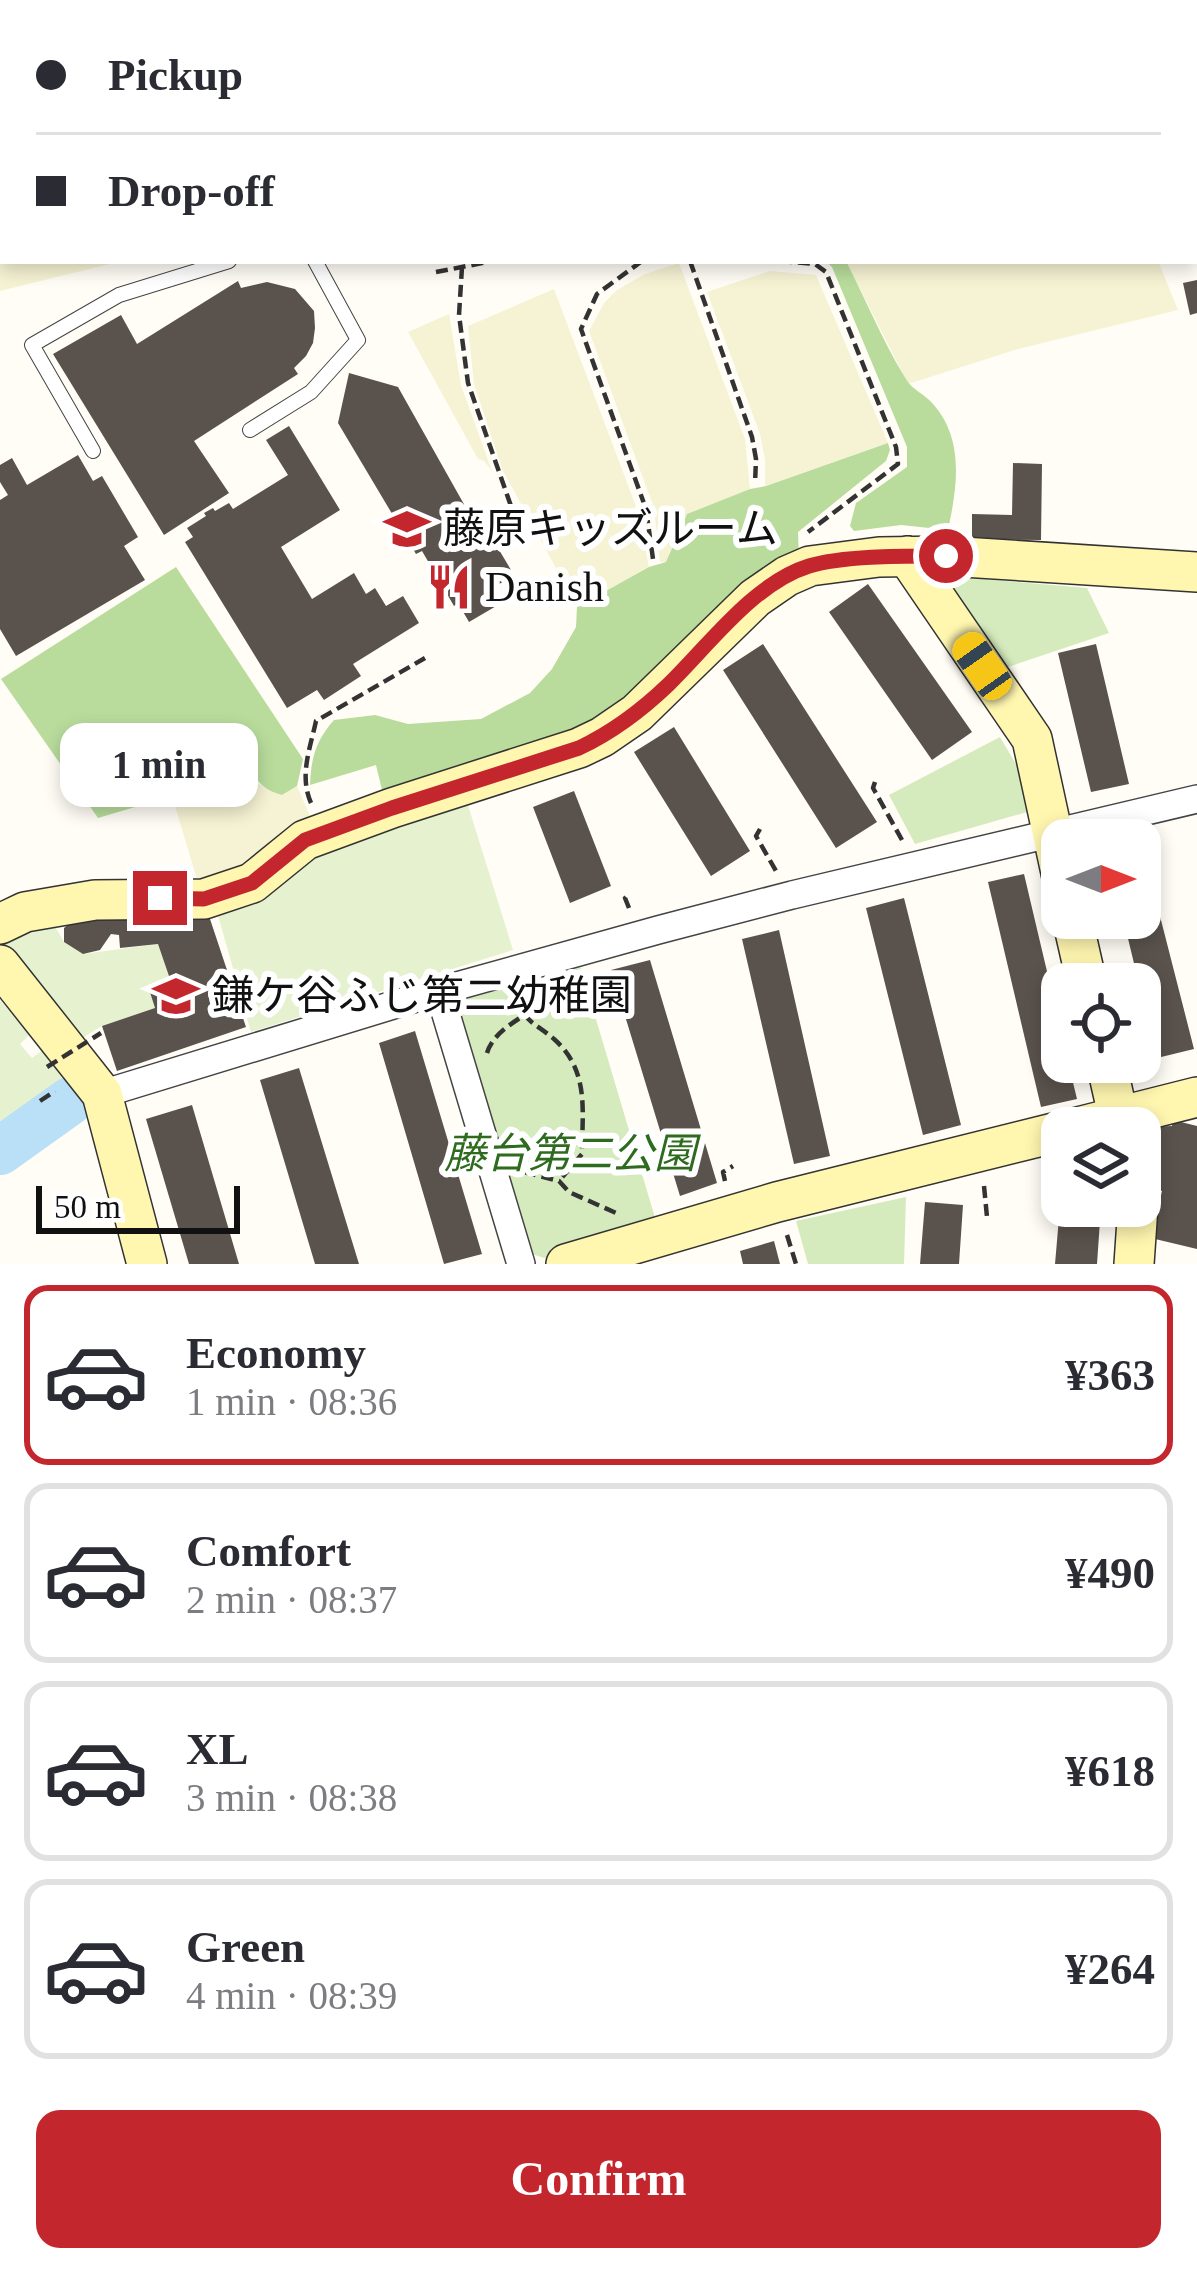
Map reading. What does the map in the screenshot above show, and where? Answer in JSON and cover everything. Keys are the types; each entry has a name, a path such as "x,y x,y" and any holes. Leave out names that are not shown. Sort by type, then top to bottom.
{"street":[{"path":"907,556 1032,739 1049,819"},
{"path":"0,924 25,912 95,900 204,899 252,883 305,840 579,748 637,713 754,598 809,566 946,556 1197,572"},
{"path":"1112,819 1197,799"},
{"path":"102,1094 440,991 792,895 1041,836"},
{"path":"0,965 102,1094 147,1264"},
{"path":"440,991 521,1264"},
{"path":"1161,1109 1197,1097"},
{"path":"566,1264 777,1202 1041,1136"},
{"path":"1134,1264 1137,1227"}],"lane":[{"path":"93,451 32,345 119,295 219,264"},
{"path":"250,430 311,392 358,340 318,264"}],"path":[{"path":"436,272 478,264"},
{"path":"638,264 597,294 581,329 646,509 653,559"},
{"path":"691,264 752,437 755,484"},
{"path":"809,566 806,534 898,464 896,447 826,272 815,264"},
{"path":"462,267 459,315 468,383 512,508"},
{"path":"324,833 306,792 304,771 316,722 425,658"},
{"path":"875,782 873,788 908,852"},
{"path":"760,829 756,836 792,895"},
{"path":"515,992 524,1016 558,1042 582,1080 582,1154 559,1181"},
{"path":"485,1068 487,1048 524,1016"},
{"path":"47,1067 101,1034"},
{"path":"514,1170 559,1181 569,1192 622,1216"}],"shaded area":[{"path":"0,264 110,264 0,291"},
{"path":"679,264 745,439 750,489 687,514 666,562 660,562 654,508 589,331 604,303 645,274"},
{"path":"848,264 1159,264 1178,310 1018,349 908,384"},
{"path":"770,271 816,275 888,443 765,486 760,434 707,292"},
{"path":"554,289 637,509 649,567 577,607 502,469 474,384 468,326"},
{"path":"449,314 461,385 492,471 478,459 408,332"},
{"path":"242,761 259,784 282,795 297,786 311,818 245,873 199,886 172,796"}],"green space":[{"path":"829,264 847,264 906,379 933,404 950,433 956,481 948,530 901,525 854,531 850,526 856,503 907,467 907,447"},
{"path":"888,443 886,461 798,532 799,560 598,725 383,794 376,765 310,785 316,750 334,720 375,715 408,724 481,719 530,693 552,669 576,627 577,607 666,562 687,514"},
{"path":"176,567 303,759 297,786 282,795 275,793 242,761 172,796 98,818 1,679"},
{"path":"958,577 1087,588 1109,633 1005,668 949,584"},
{"path":"1000,737 1020,771 1034,810 915,844 889,795"},
{"path":"467,802 513,950 251,1032 217,912 313,848"},
{"path":"51,919 64,942 83,954 158,944 170,979 148,986 155,1008 102,1026 79,1040 0,942"},
{"name":"藤台第二公園","path":"579,962 656,1221 544,1258 532,1254 459,1009 466,996"},
{"path":"0,1000 29,1035 20,1044 32,1058 43,1050 70,1090 0,1142"},
{"path":"906,1197 904,1264 808,1264 796,1221"}],"building":[{"path":"1197,280 1197,313 1190,315 1183,283"},
{"path":"238,281 241,288 267,282 295,289 314,311 313,343 294,368 298,374 194,441 229,493 164,535 53,354 121,315 137,344"},
{"path":"349,373 398,387 474,522 480,518 511,570 503,575 506,580 489,590 498,605 469,622 458,603 454,606 422,551 416,554 338,423"},
{"path":"289,426 340,510 281,547 312,599 354,573 366,594 375,588 386,606 403,596 419,623 353,664 361,676 324,700 317,690 287,708 185,542 193,537 187,528 204,513 229,503 233,509 288,475 266,440"},
{"path":"78,455 93,481 102,476 138,537 124,546 145,580 16,656 0,629 0,500 8,495 0,482 0,465 12,458 27,485"},
{"path":"1013,463 1042,464 1041,540 972,539 972,514 1012,515"},
{"path":"868,584 972,732 932,760 829,612"},
{"path":"763,644 877,822 836,848 723,670"},
{"path":"1096,644 1129,784 1091,792 1058,653"},
{"path":"674,727 750,851 711,876 634,752"},
{"path":"574,791 611,886 570,903 533,807"},
{"path":"1024,874 1045,963 1041,963 1041,1083 1073,1083 1077,1099 1041,1107 988,882"},
{"path":"904,898 961,1125 923,1135 866,908"},
{"path":"118,910 152,910 157,920 184,912 208,913 246,1027 117,1071 102,1026 155,1008 148,986 170,979 158,944 120,948 119,935 111,934 100,950 83,954 64,942 64,928 78,917 118,920"},
{"path":"1161,920 1194,1049 1161,1057 1161,963 1134,963 1128,939 1161,939"},
{"path":"779,930 830,1156 794,1164 742,939"},
{"path":"650,960 717,1183 680,1196 611,970"},
{"path":"415,1031 482,1254 444,1264 379,1043"},
{"path":"299,1068 359,1264 315,1264 260,1080"},
{"path":"192,1105 239,1264 189,1264 146,1119"},
{"path":"1173,1120 1197,1126 1197,1249 1151,1238 1154,1227 1161,1227 1161,1126 1172,1126"},
{"path":"925,1202 963,1205 959,1264 920,1264"},
{"path":"1058,1227 1100,1227 1097,1264 1055,1264"},
{"path":"774,1241 780,1264 743,1264 740,1251"}],"waterway":[{"path":"0,1151 70,1101"}],"place":[{"name":"藤原キッズルーム","path":"407,529"},
{"name":"Danish","path":"449,587"},
{"name":"鎌ケ谷ふじ第二幼稚園","path":"176,996"}],"route":[{"path":"160,898 204,899 252,883 305,840 602,737 667,686 754,598 809,566 879,557 946,556"}]}
